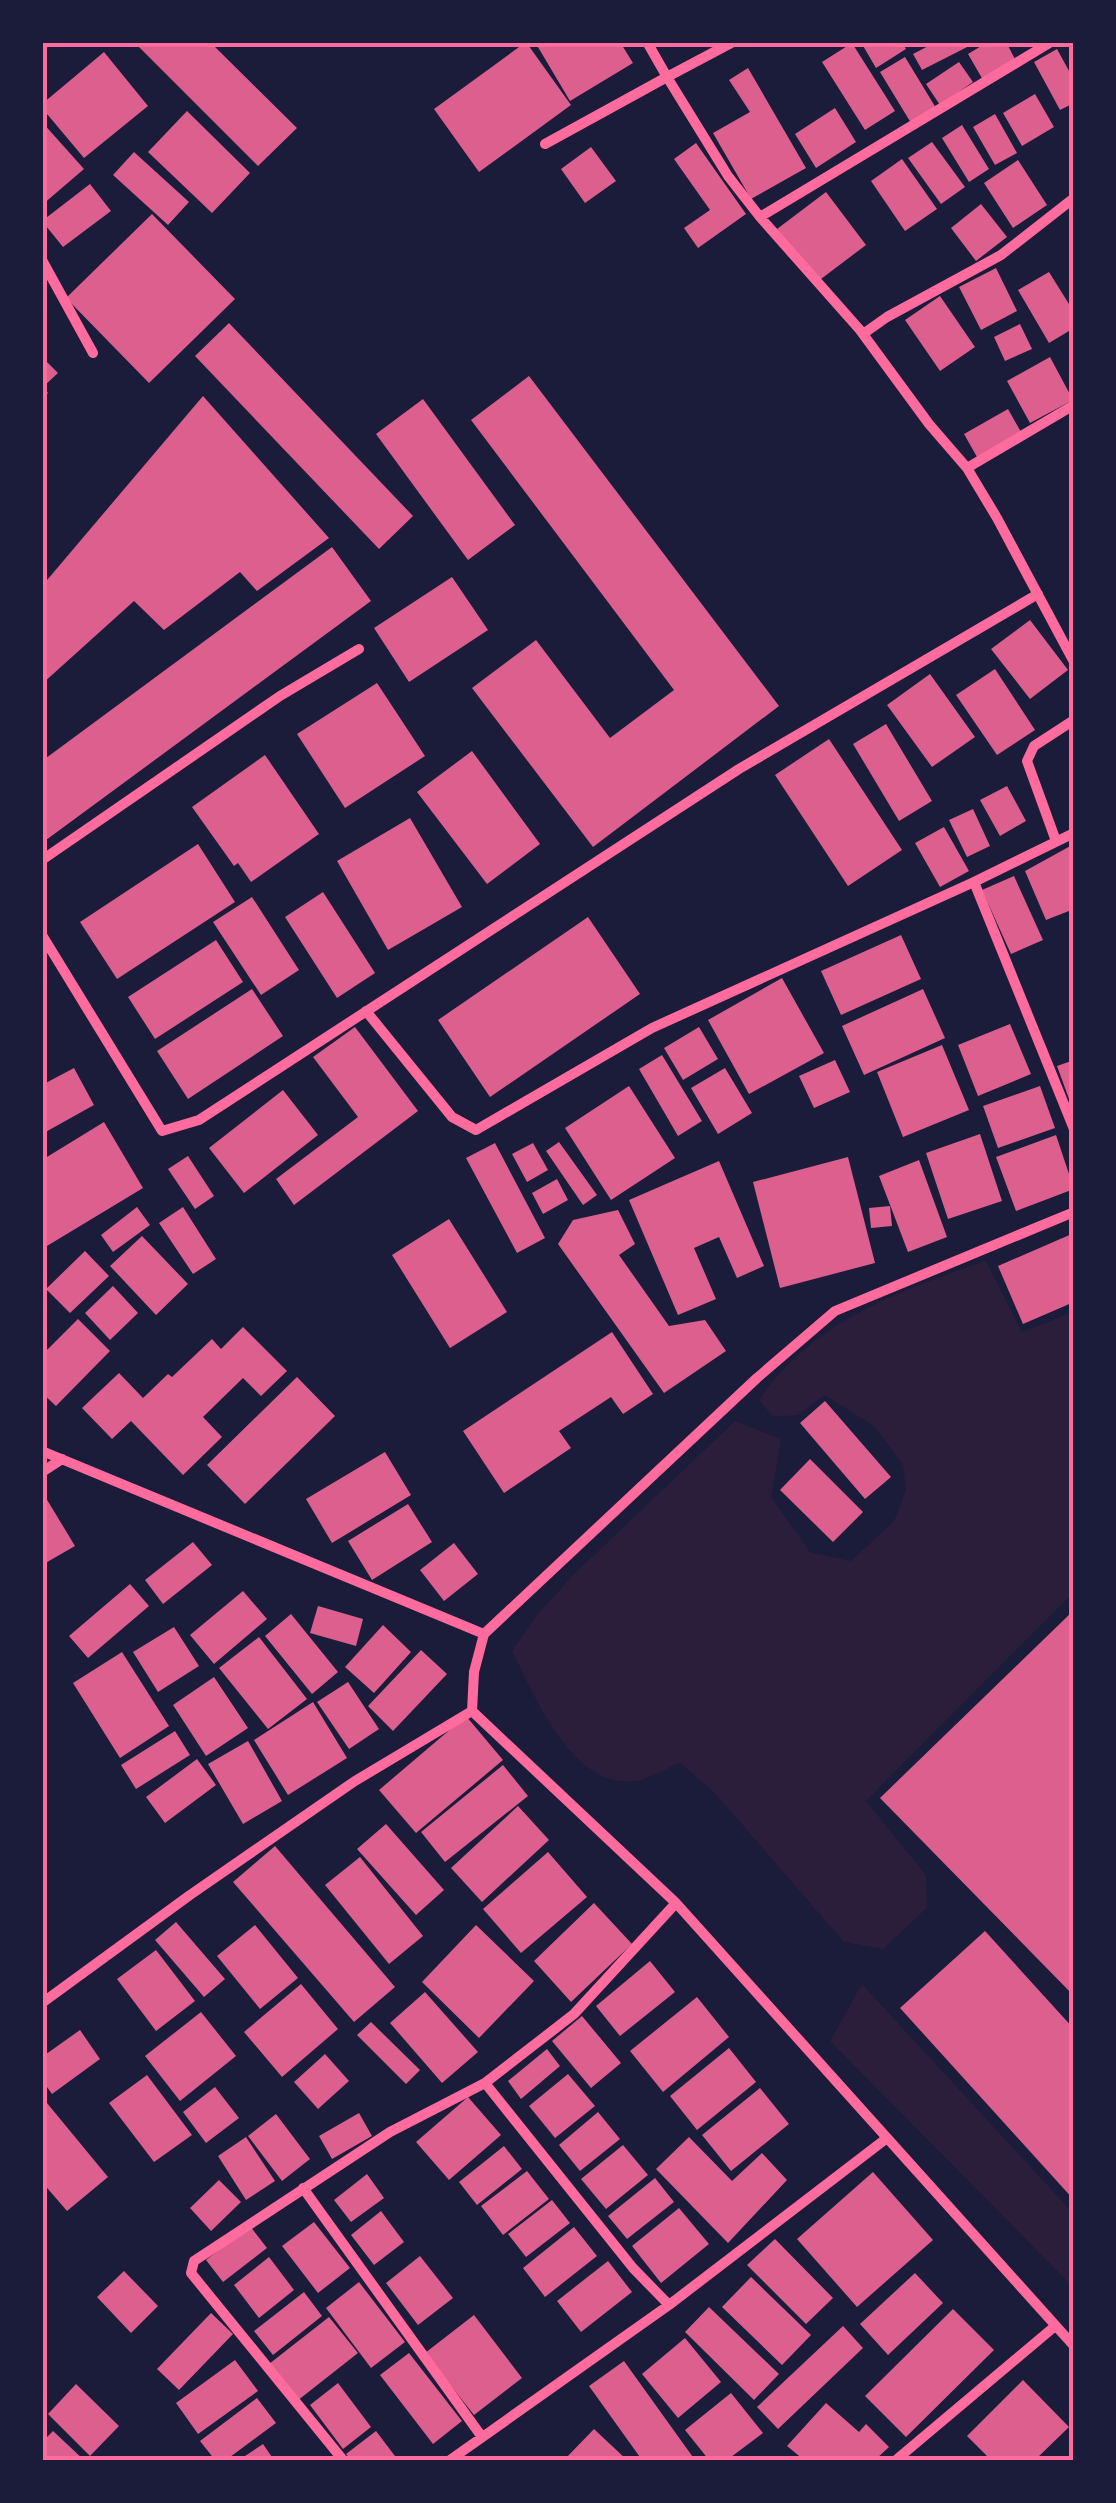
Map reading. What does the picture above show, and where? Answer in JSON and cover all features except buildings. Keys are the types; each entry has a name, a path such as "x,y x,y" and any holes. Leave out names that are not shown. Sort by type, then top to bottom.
{"street":[{"path":"647,42 728,176 862,334 966,468 1074,662"},
{"path":"544,144 733,42"},
{"path":"760,216 1051,42"},
{"path":"862,334 1001,254 1074,198"},
{"path":"42,260 92,352"},
{"path":"966,468 1074,406"},
{"path":"42,934 162,1131 199,1120 739,769 1038,594"},
{"path":"42,860 280,696 359,648"},
{"path":"1056,841 1027,761 1034,746 1074,720"},
{"path":"366,1011 452,1118 476,1130 652,1028 1074,833"},
{"path":"974,882 1074,1129"},
{"path":"1074,1212 834,1310 756,1378 484,1634 474,1672 472,1712 676,1903 1074,2346"},
{"path":"42,1451 484,1634"},
{"path":"42,1472 62,1459"},
{"path":"42,2003 355,1781 472,1712"},
{"path":"343,2460 191,2273 194,2261 390,2132 485,2083 574,2014 676,1903"},
{"path":"485,2083 633,2268 669,2306"},
{"path":"450,2460 669,2306 887,2138"},
{"path":"303,2188 482,2437"},
{"path":"896,2460 1054,2327"}],"shaded area":[{"path":"986,1261 1022,1332 1073,1312 1073,1593 866,1801 926,1875 927,1908 883,1949 844,1942 713,1791 680,1763 636,1781 614,1780 593,1771 559,1737 512,1651 536,1616 573,1575 735,1421 781,1439 771,1497 810,1552 851,1561 894,1521 906,1490 903,1465 875,1427 825,1395 798,1415 773,1417 759,1400 804,1350 860,1312"},
{"path":"862,1984 1073,2213 1073,2287 830,2041"}]}
